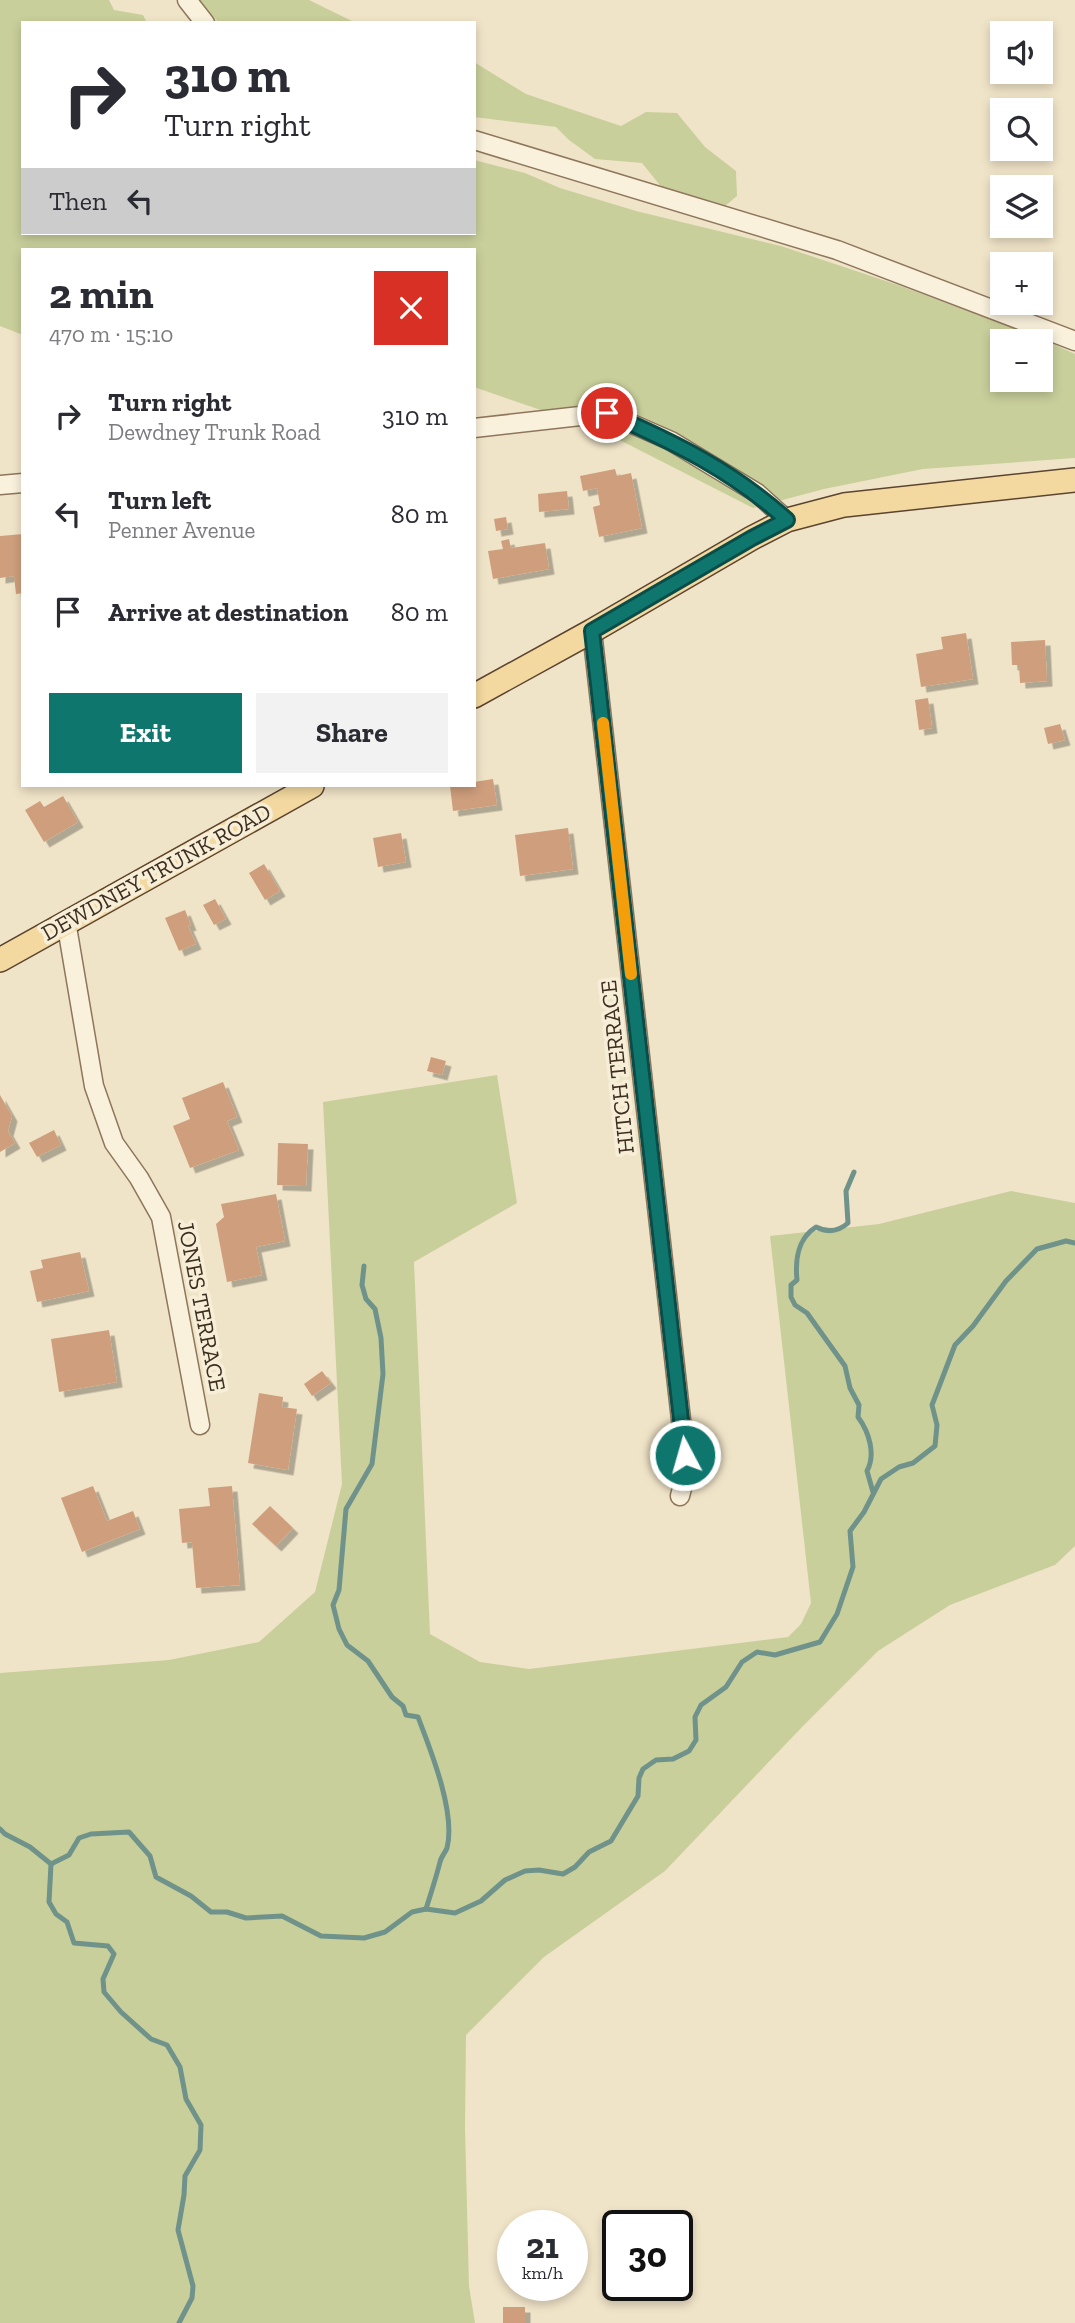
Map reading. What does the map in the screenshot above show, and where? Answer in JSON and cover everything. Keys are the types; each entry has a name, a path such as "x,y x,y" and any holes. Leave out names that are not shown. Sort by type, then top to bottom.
{"main road":[{"path":"476,695 787,520 844,505 1075,480"},
{"name":"DEWDNEY TRUNK ROAD","path":"0,960 310,787"}],"street":[{"path":"187,0 203,21"},
{"path":"476,141 837,250 1075,341"},
{"path":"476,428 607,413 671,441 757,493 787,520"},
{"path":"0,485 21,483"},
{"name":"HITCH TERRACE","path":"592,631 685,1455 686,1472 680,1496"},
{"name":"JONES TERRACE","path":"66,921 94,1086 114,1143 139,1178 161,1217 200,1425"}],"green space":[{"path":"0,0 109,0 114,10 143,15 146,21 21,21 21,235 476,235 476,161 525,173 560,188 636,211 781,246 898,285 1015,329 990,329 990,392 1053,392 1053,344 1075,354 1075,458 923,469 824,489 753,508 604,432 476,388 476,248 21,248 21,334 0,326"},
{"path":"199,0 309,0 352,21 217,21"},
{"path":"476,63 526,94 621,126 646,112 677,113 705,147 736,171 737,196 725,206 663,189 642,163 595,159 556,127 476,117"},
{"path":"497,1075 517,1203 414,1262 430,1634 480,1662 529,1669 788,1637 801,1624 811,1603 770,1236 879,1224 1011,1191 1075,1203 1075,1546 1055,1565 950,1605 878,1651 665,1871 544,1957 466,2035 469,2286 475,2323 0,2323 0,1673 169,1660 259,1642 315,1592 342,1484 323,1102"}],"building":[{"path":"615,469 617,476 631,473 642,528 599,537 593,507 600,505 597,488 583,491 580,476"},
{"path":"567,491 569,509 539,512 538,494"},
{"path":"506,517 508,529 496,531 494,519"},
{"path":"21,534 21,593 16,594 14,576 0,578 0,536"},
{"path":"509,539 511,548 545,543 549,569 493,579 488,551 503,549 501,541"},
{"path":"966,633 973,679 921,687 916,654 943,649 941,637"},
{"path":"1045,640 1047,681 1020,683 1019,665 1012,665 1011,642"},
{"path":"928,698 932,728 919,730 915,700"},
{"path":"1060,724 1065,740 1048,744 1044,728"},
{"path":"493,779 497,805 453,811 450,787 476,787 476,782"},
{"path":"63,796 78,822 44,842 25,810 40,801 44,807"},
{"path":"568,828 573,869 520,876 515,835"},
{"path":"401,833 406,862 378,867 373,838"},
{"path":"264,864 280,891 265,900 249,873"},
{"path":"215,899 226,919 214,925 203,905"},
{"path":"185,910 196,944 179,951 165,918"},
{"path":"431,1057 446,1061 442,1075 427,1071"},
{"path":"223,1082 237,1117 227,1121 239,1150 190,1168 173,1126 190,1119 182,1098"},
{"path":"0,1095 12,1116 8,1131 15,1143 0,1152"},
{"path":"54,1130 61,1145 37,1157 29,1143"},
{"path":"278,1143 308,1144 306,1186 277,1185"},
{"path":"276,1194 285,1241 256,1247 262,1275 227,1282 216,1224 224,1217 221,1204"},
{"path":"80,1252 89,1291 37,1302 30,1271 43,1268 41,1260"},
{"path":"109,1330 117,1382 59,1392 51,1339"},
{"path":"322,1371 331,1383 312,1396 304,1384"},
{"path":"259,1393 283,1397 282,1407 297,1409 288,1470 248,1463"},
{"path":"93,1486 107,1521 133,1511 140,1529 82,1552 61,1498"},
{"path":"232,1486 240,1585 196,1588 192,1542 182,1543 179,1509 210,1506 208,1488"},
{"path":"270,1506 293,1528 276,1546 252,1524"},
{"path":"503,2307 525,2307 525,2323 503,2323"}],"waterway":[{"path":"854,1172 846,1191 848,1223 833,1231 816,1227 805,1238 799,1250 797,1280 791,1285 791,1297 795,1305 807,1313 845,1366 850,1388 859,1405 858,1417 870,1443 871,1458 867,1471 873,1492"},
{"path":"51,1864 69,1855 79,1838 91,1834 129,1832 150,1856 156,1877 191,1896 211,1912 227,1912 246,1918 282,1916 321,1936 364,1938 385,1932 412,1912 426,1909 455,1913 481,1901 505,1880 525,1871 563,1874 575,1867 589,1852 611,1841 638,1796 639,1778 643,1769 656,1760 673,1759 689,1751 696,1740 695,1717 701,1705 726,1687 742,1662 757,1652 775,1655 820,1642 837,1614 853,1567 850,1531 864,1512 881,1479 899,1467 913,1463 935,1446 937,1425 932,1405 955,1345 973,1326 1006,1281 1037,1249 1066,1241 1075,1243"},
{"path":"364,1266 362,1285 366,1299 375,1309 381,1338 383,1374 372,1464 346,1509 339,1590 333,1605 339,1629 347,1645 368,1661 392,1697 403,1706 406,1715 418,1717 435,1764 445,1800 449,1834 447,1848 426,1909"},
{"path":"0,1829 30,1847 51,1864 49,1902 56,1914 67,1922 74,1943 108,1946 114,1954 103,1979 104,1992 121,2012 151,2039 167,2045 180,2067 186,2099 201,2125 200,2150 185,2176 178,2230 193,2286 192,2298 179,2323"}],"slow traffic":[{"path":"603,723 631,974"}],"route":[{"path":"607,413 671,441 757,493 787,520 592,631 685,1455"}]}
